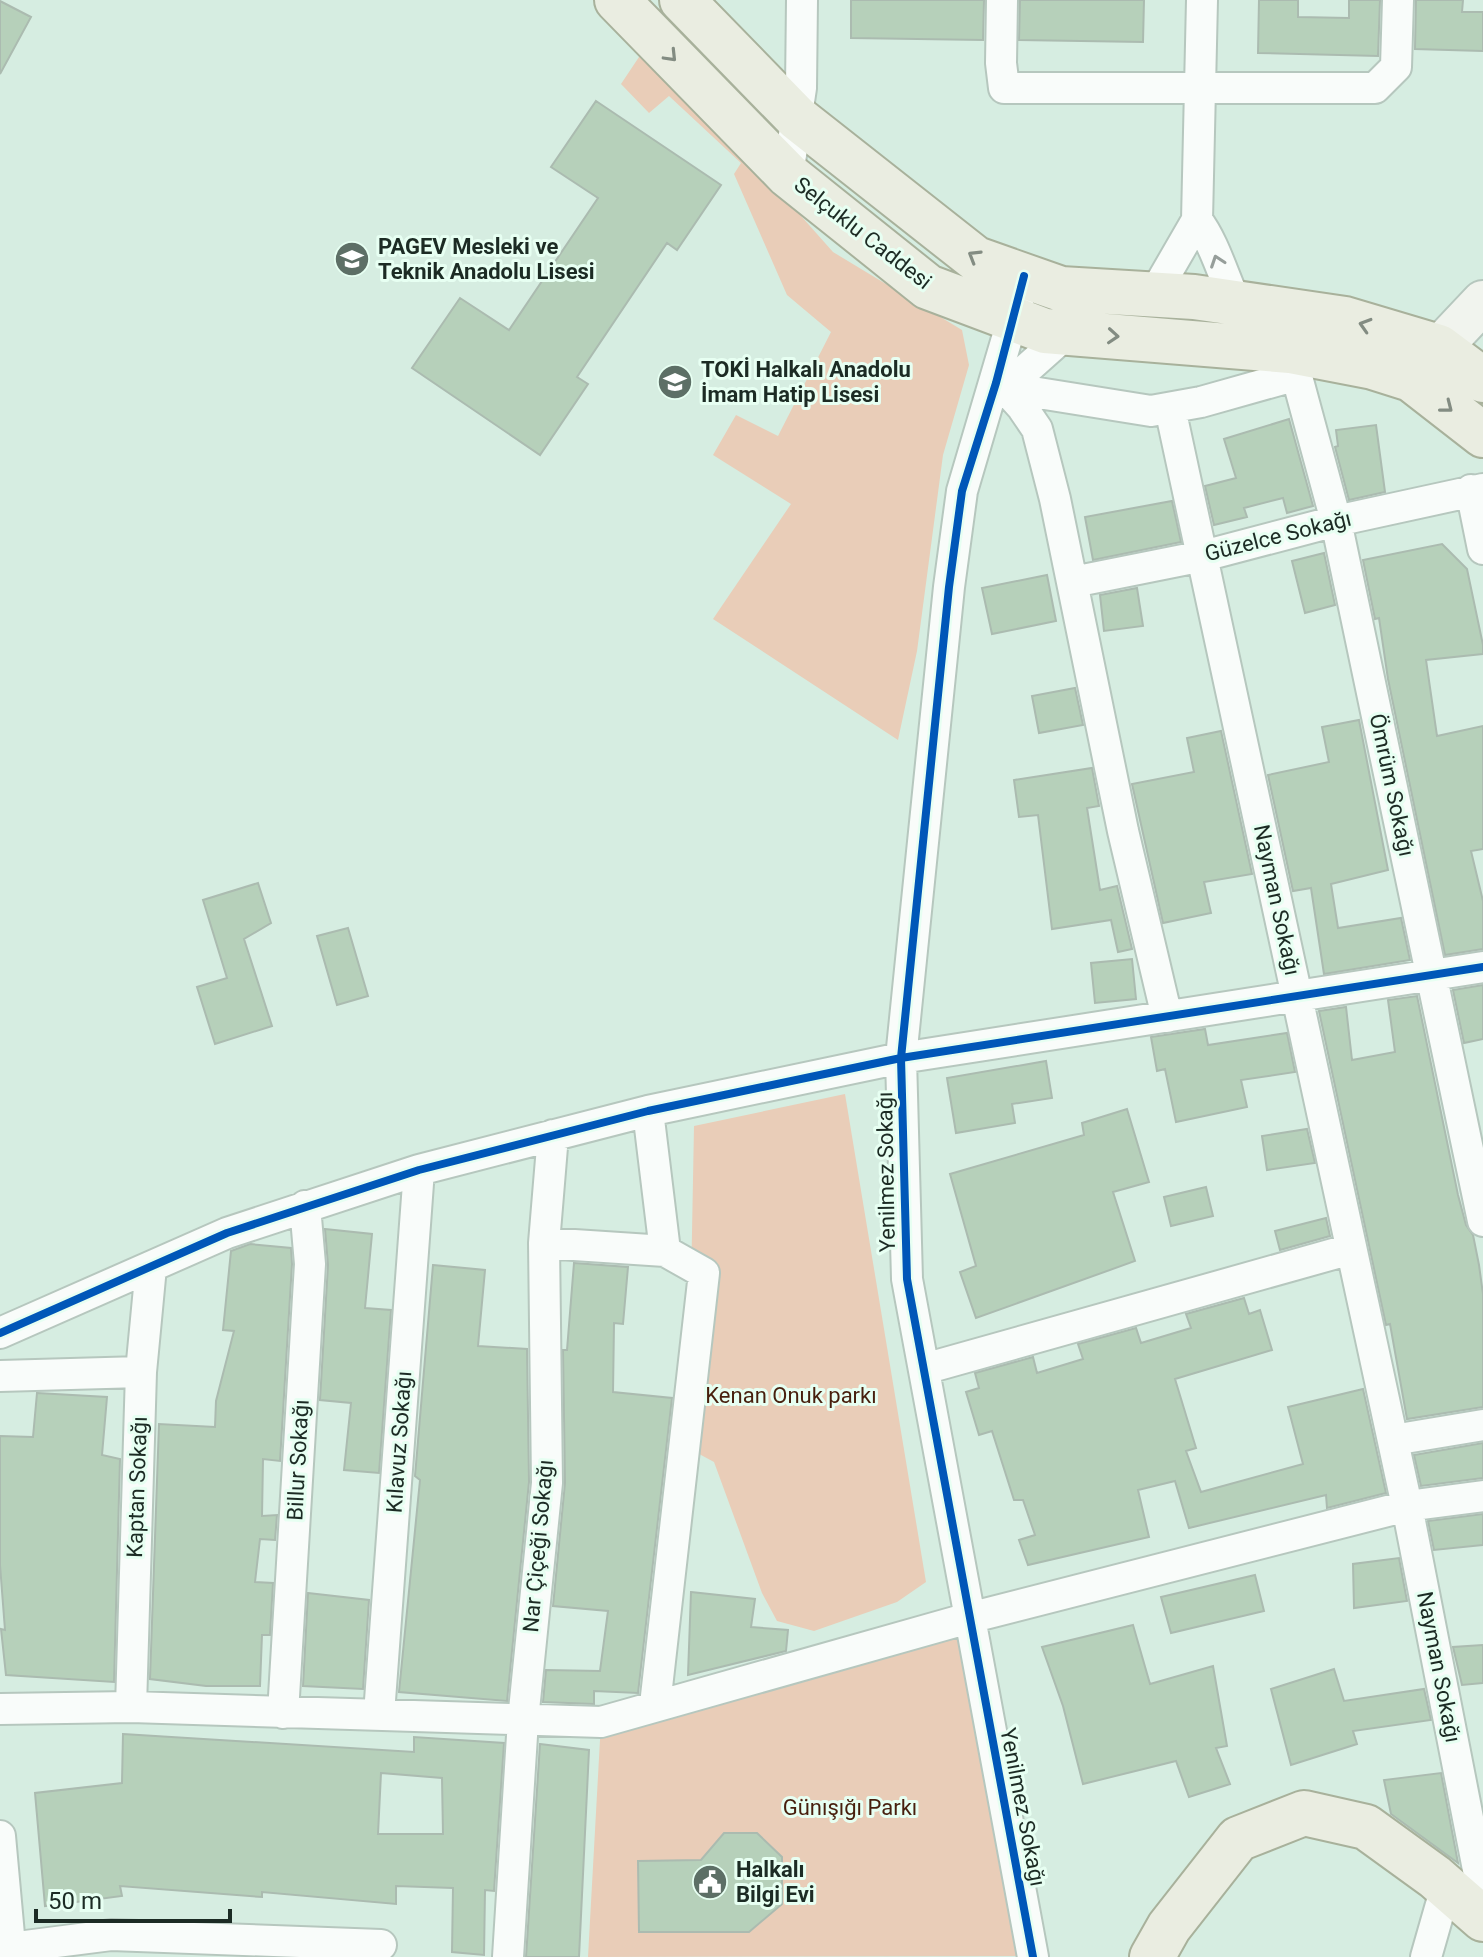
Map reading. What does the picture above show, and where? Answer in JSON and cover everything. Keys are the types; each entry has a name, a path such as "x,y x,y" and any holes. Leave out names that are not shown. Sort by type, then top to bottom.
{"main road":[{"name":"Selçuklu Caddesi","path":"617,0 788,175 928,287 1045,331 1294,363 1373,367 1411,379 1483,435"},
{"path":"682,0 976,259 1061,289 1236,303 1345,319 1439,347 1483,380"},
{"path":"1152,1957 1169,1927 1238,1839 1304,1813 1366,1827 1464,1891 1483,1919"}],"street":[{"path":"781,0 799,103"},
{"path":"788,175 799,103 802,0"},
{"path":"1002,0 1001,63 1004,88 1375,88 1396,67 1398,0"},
{"path":"1148,294 1160,284 1197,220 1202,0"},
{"path":"1197,220 1210,236 1217,265 1236,303"},
{"name":"Yenilmez Sokağı","path":"1024,276 998,385 962,491 949,587 901,1058 907,1279 1033,1957"},
{"path":"959,299 979,319 998,385 1037,429 1073,582 1123,831 1167,1017"},
{"path":"1411,379 1483,302"},
{"path":"998,385 1021,374 1067,333"},
{"path":"998,385 1116,408 1151,411 1170,408 1294,363"},
{"name":"Ömrüm Sokağı","path":"1294,363 1336,521 1483,1221"},
{"name":"Nayman Sokağı","path":"1170,408 1407,1506 1464,1891"},
{"path":"1477,490 1483,549"},
{"name":"Güzelce Sokağı","path":"1073,582 1203,556 1336,521 1477,490"},
{"path":"0,1333 227,1233 305,1206 419,1170 648,1111 901,1058 1483,967"},
{"path":"648,1111 665,1251"},
{"name":"Nar Çiçeği Sokağı","path":"508,1957 523,1720 547,1483 544,1243 553,1135"},
{"name":"Kılavuz Sokağı","path":"379,1714 419,1170"},
{"name":"Billur Sokağı","path":"283,1713 310,1264 305,1206"},
{"path":"544,1243 665,1251 704,1273 655,1705"},
{"path":"924,1369 1351,1249"},
{"name":"Kaptan Sokağı","path":"131,1707 141,1372 151,1267"},
{"path":"0,1376 141,1372"},
{"path":"1393,1440 1483,1425"},
{"path":"0,1709 131,1707 601,1722 969,1618 1407,1506 1483,1496"},
{"path":"0,1836 10,1953 111,1935 381,1945"},
{"path":"1426,1957 1464,1891"}],"green space":[{"path":"641,54 755,164 833,252 962,330 969,365 943,455 917,651 898,740 713,619 791,504 713,455 736,415 778,436 831,332 787,295 734,174 741,163 669,96 649,113 621,84"},
{"name":"Kenan Onuk parkı","path":"845,1094 926,1582 897,1602 814,1631 777,1621 762,1593 714,1462 688,1448 694,1126"},
{"name":"Günışığı Parkı","path":"969,1618 1033,1956 588,1957 601,1722"}],"building":[{"path":"851,0 984,0 983,40 851,38"},
{"path":"1020,0 1144,0 1143,42 1019,40"},
{"path":"1259,0 1298,0 1298,17 1349,18 1349,0 1380,0 1378,56 1258,53"},
{"path":"1416,0 1463,0 1462,12 1483,12 1483,51 1415,49"},
{"path":"0,1 31,17 0,74"},
{"path":"596,101 721,185 677,250 667,243 577,377 588,384 540,455 412,368 460,298 509,330 598,198 551,167"},
{"path":"1289,419 1313,506 1287,513 1283,498 1244,508 1247,517 1214,525 1205,486 1236,478 1224,439"},
{"path":"1376,425 1385,492 1349,500 1335,447 1338,446 1336,430"},
{"path":"1172,501 1181,542 1093,560 1085,517"},
{"path":"1442,544 1467,569 1483,645 1483,654 1426,660 1437,736 1483,726 1483,849 1471,851 1483,901 1483,949 1445,955 1388,679 1379,618 1375,619 1363,560"},
{"path":"1324,553 1335,605 1305,613 1292,561"},
{"path":"1047,575 1056,621 992,634 982,588"},
{"path":"1137,588 1143,626 1104,631 1100,595"},
{"path":"1075,688 1083,725 1039,733 1032,696"},
{"path":"1359,720 1388,870 1331,884 1338,928 1401,918 1410,960 1324,974 1311,888 1293,891 1268,775 1329,762 1322,727"},
{"path":"1221,731 1252,874 1204,882 1211,913 1163,923 1132,784 1194,772 1187,738"},
{"path":"1092,768 1099,806 1087,808 1100,890 1117,886 1132,949 1118,952 1111,920 1052,929 1038,815 1019,817 1014,780"},
{"path":"258,883 271,923 244,939 272,1026 215,1044 197,987 227,978 203,900"},
{"path":"348,928 368,996 337,1005 317,936"},
{"path":"1132,959 1136,999 1095,1003 1091,963"},
{"path":"1483,985 1483,1039 1464,1043 1453,990"},
{"path":"1417,996 1458,1195 1466,1225 1473,1235 1479,1265 1483,1294 1483,1407 1407,1419 1390,1324 1386,1325 1319,1011 1346,1007 1352,1060 1395,1052 1388,1000"},
{"path":"1205,1029 1208,1045 1287,1033 1295,1072 1241,1080 1247,1107 1176,1122 1165,1069 1157,1071 1151,1037"},
{"path":"1046,1061 1052,1098 1012,1104 1015,1123 956,1133 947,1078"},
{"path":"1127,1109 1149,1182 1113,1192 1135,1261 976,1318 960,1272 976,1266 950,1174 1084,1135 1082,1123"},
{"path":"1307,1129 1315,1163 1267,1170 1262,1136"},
{"path":"1206,1187 1213,1216 1171,1226 1164,1197"},
{"path":"1326,1218 1330,1236 1280,1250 1275,1231"},
{"path":"325,1229 372,1234 365,1308 391,1310 379,1473 344,1470 351,1403 320,1400 328,1265"},
{"path":"250,1244 291,1248 292,1264 280,1461 263,1459 262,1516 277,1515 275,1540 260,1539 255,1582 273,1583 270,1635 262,1635 260,1686 206,1686 150,1679 159,1424 215,1427 216,1401 234,1331 223,1330 231,1251"},
{"path":"574,1263 628,1267 623,1324 614,1323 613,1392 672,1398 638,1693 594,1691 594,1704 543,1702 546,1670 600,1671 608,1611 553,1606 565,1483 563,1350 567,1350"},
{"path":"433,1265 485,1270 478,1346 527,1349 529,1482 507,1701 399,1692 420,1480 415,1476"},
{"path":"1244,1298 1249,1314 1260,1310 1272,1350 1175,1379 1196,1448 1186,1451 1201,1492 1303,1464 1288,1407 1363,1389 1386,1493 1327,1508 1326,1495 1189,1528 1175,1481 1138,1490 1149,1537 1028,1565 1019,1540 1035,1535 1023,1500 1014,1500 992,1431 979,1435 966,1392 979,1388 975,1373 1033,1357 1037,1373 1083,1359 1078,1344 1136,1328 1141,1343 1191,1328 1186,1314"},
{"path":"37,1393 107,1397 102,1455 120,1459 114,1682 6,1675 1,1629 5,1630 0,1565 0,1436 33,1437"},
{"path":"1483,1443 1483,1478 1421,1486 1414,1455"},
{"path":"1483,1514 1483,1545 1434,1550 1428,1521"},
{"path":"1399,1558 1407,1601 1354,1608 1353,1564"},
{"path":"1255,1575 1264,1611 1171,1633 1161,1597"},
{"path":"691,1592 755,1599 751,1627 788,1630 786,1651 688,1675"},
{"path":"308,1593 369,1600 363,1689 303,1686"},
{"path":"1133,1625 1150,1684 1213,1666 1227,1746 1216,1748 1230,1784 1189,1797 1176,1761 1083,1784 1063,1706 1042,1647"},
{"path":"1483,1645 1483,1683 1462,1685 1453,1647"},
{"path":"1334,1669 1344,1701 1424,1689 1431,1720 1353,1731 1357,1744 1291,1765 1271,1689"},
{"path":"123,1734 414,1752 414,1737 504,1743 494,1891 485,1890 484,1955 452,1952 453,1888 396,1886 396,1904 262,1892 262,1897 120,1886 122,1896 45,1906 35,1793 122,1783","holes":["381,1773 442,1778 443,1834 378,1834"]},
{"path":"540,1744 589,1750 579,1957 526,1957"},
{"path":"1441,1773 1458,1863 1391,1814 1384,1780"},
{"name":"Halkalı Bilgi Evi","path":"724,1833 757,1833 782,1857 782,1904 749,1932 639,1932 638,1861 701,1860"}],"cycle path":[{"path":"1024,276 996,383 962,491 949,587 901,1058 907,1279 1033,1957"},
{"path":"0,1333 227,1233 419,1170 648,1111 901,1058 1483,967"}],"place":[{"name":"PAGEV Mesleki ve Teknik Anadolu Lisesi","path":"352,259"},
{"name":"TOKİ Halkalı Anadolu İmam Hatip Lisesi","path":"675,382"},
{"name":"Halkalı Bilgi Evi","path":"710,1882"}]}
